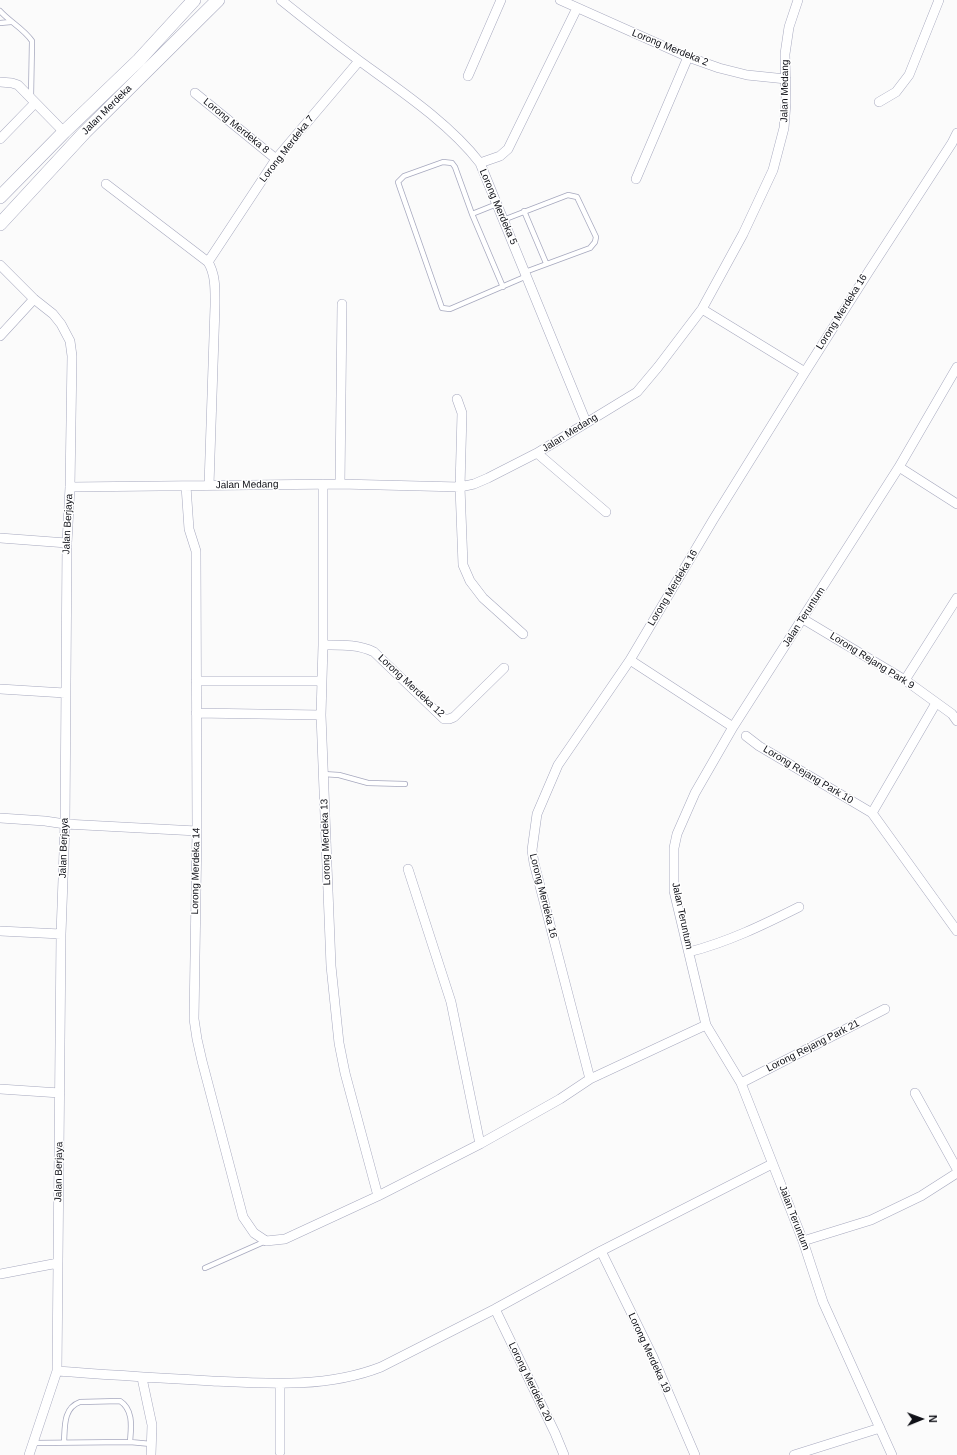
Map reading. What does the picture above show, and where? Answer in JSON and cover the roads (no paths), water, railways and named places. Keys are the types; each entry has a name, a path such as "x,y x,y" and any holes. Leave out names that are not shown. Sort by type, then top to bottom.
{"main road":[{"name":"Jalan Merdeka","path":"0,197 64,132 139,60 194,0"},
{"name":"Jalan Merdeka","path":"0,224 85,132 218,0"}],"street":[{"name":"Lorong Merdeka 5","path":"281,0 415,101 458,139 480,163 586,422"},
{"path":"468,76 501,0"},
{"name":"Lorong Merdeka 2","path":"560,0 688,57 719,68 747,75 786,78"},
{"name":"Jalan Medang","path":"70,488 323,484 460,486 474,484 537,454 586,422 637,392 702,309 743,234 772,170 784,128 786,78 785,54 789,27 798,0"},
{"path":"879,102 896,92 909,75 939,0"},
{"path":"480,163 500,156 508,149 576,8"},
{"path":"636,179 688,57"},
{"name":"Lorong Merdeka 7","path":"208,262 276,159 359,60"},
{"path":"0,82 12,82 18,85 64,132"},
{"name":"Lorong Merdeka 8","path":"195,93 276,159"},
{"path":"0,139 33,101"},
{"name":"Lorong Merdeka 16","path":"590,1079 534,863 532,850 537,814 558,765 630,660 713,520 868,271 952,143 957,133"},
{"path":"106,184 208,262 211,267 214,278 215,306 209,485"},
{"name":"Jalan Berjaya","path":"0,265 34,299 53,314 61,324 70,341 72,356 70,488 67,543 65,824 61,934 57,1371 29,1455"},
{"path":"0,336 34,299"},
{"path":"340,484 342,304"},
{"path":"702,309 805,372"},
{"name":"Jalan Teruntum","path":"892,1455 823,1302 803,1241 741,1083 706,1025 674,891 674,848 677,834 695,793 733,727 899,467 957,367"},
{"path":"457,399 462,413 460,486 463,565 470,581 483,598 523,634"},
{"path":"537,454 606,512"},
{"path":"899,467 957,504"},
{"name":"Lorong Merdeka 13","path":"323,484 323,645 321,715 331,966 339,1043 378,1196"},
{"name":"Lorong Merdeka 14","path":"186,486 189,529 196,551 197,831 194,1019 197,1039 244,1217 254,1233 266,1241"},
{"path":"0,538 67,543"},
{"path":"905,680 957,598"},
{"name":"Lorong Rejang Park 9","path":"803,619 905,680 952,714 957,721"},
{"name":"Lorong Merdeka 12","path":"323,645 358,646 374,652 444,719 454,717 504,668"},
{"path":"630,660 733,727"},
{"path":"196,681 322,681"},
{"path":"0,689 65,693"},
{"path":"872,812 936,703"},
{"path":"196,713 321,715"},
{"name":"Lorong Rejang Park 10","path":"746,736 759,746 872,812 957,931"},
{"path":"0,818 65,824 197,831"},
{"path":"408,868 451,1002 480,1144"},
{"path":"689,952 712,946 743,934 799,907"},
{"path":"0,931 61,934"},
{"name":"Lorong Rejang Park 21","path":"741,1083 885,1009"},
{"path":"266,1241 286,1239 378,1196 480,1144 560,1099 590,1079 706,1025"},
{"path":"0,1089 60,1093"},
{"path":"915,1093 957,1169"},
{"path":"57,1371 142,1378 280,1384 327,1381 362,1375 381,1367 494,1309 601,1251 772,1164"},
{"path":"803,1241 871,1220 921,1196 957,1173"},
{"name":"Lorong Merdeka 19","path":"601,1251 653,1357 695,1455"},
{"path":"0,1274 58,1263"},
{"name":"Lorong Merdeka 20","path":"494,1309 555,1433 564,1455"},
{"path":"142,1378 152,1425 151,1455"},
{"path":"280,1384 280,1454"},
{"path":"794,1455 880,1428"}],"lane":[{"path":"0,11 11,22 27,33 32,41 33,101"},
{"path":"0,23 11,22"},
{"path":"503,220 568,195 572,195 577,197 596,237 595,242 590,248 546,263 503,287 450,309 442,308 398,182 404,176 443,162 450,162 455,167 472,214 503,287"},
{"path":"472,214 497,204"},
{"path":"524,212 546,263"},
{"path":"323,774 339,775 368,783 405,784"},
{"path":"205,1268 266,1241"},
{"path":"64,1442 66,1415 75,1403 120,1401 124,1404 132,1418 130,1442"},
{"path":"32,1443 130,1442 151,1444"}]}
